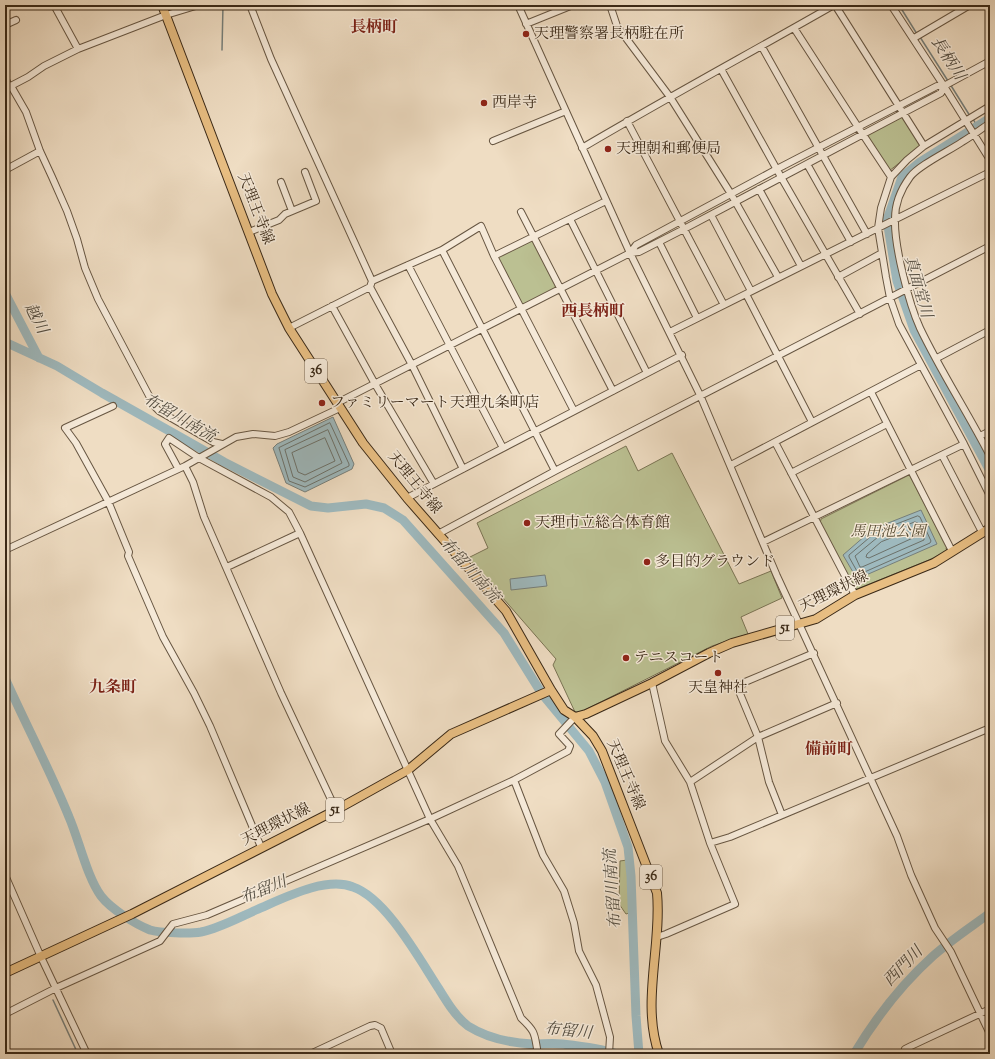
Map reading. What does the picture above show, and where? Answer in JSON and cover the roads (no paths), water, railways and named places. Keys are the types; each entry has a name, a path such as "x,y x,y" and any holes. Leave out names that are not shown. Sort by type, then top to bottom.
{"main road":[{"name":"天理王寺線","path":"162,5 272,294 289,328 363,443 407,498 506,611 550,691 564,710 593,736 602,751 657,893 657,937 653,967 652,1029 659,1054"},
{"name":"天理環状線","path":"573,719 652,683 709,653 732,643 816,619 855,595 934,563 990,528"},
{"name":"天理環状線","path":"5,972 41,957 132,914 336,810 408,770 452,734 550,691"}],"street":[{"path":"54,5 78,49"},
{"path":"8,87 44,66 78,49 166,14 199,5"},
{"path":"250,5 270,59 371,284 463,469"},
{"path":"518,5 630,253 682,355 731,465 763,542 870,778 898,836 911,875 939,936 951,952 990,1034"},
{"path":"526,24 573,5"},
{"path":"610,5 617,26 670,96 731,194 778,277"},
{"path":"582,148 670,96 762,47 834,5 924,146"},
{"path":"891,5 914,38 990,160"},
{"path":"914,38 970,5"},
{"path":"5,25 16,20"},
{"path":"794,28 891,176"},
{"path":"762,47 867,234"},
{"path":"630,253 636,245 777,169 937,86 944,86 990,61"},
{"path":"721,68 825,255 860,314"},
{"path":"5,77 8,87 26,112 40,151 67,211 85,268 98,299 155,407 159,412 220,445"},
{"path":"5,550 181,467 236,437 253,434 275,436 289,432 339,406 376,384 521,308 630,253 639,252 659,242 903,114 941,93 944,86"},
{"path":"990,106 967,122 924,146 891,176 881,208 879,228 882,253 899,324 964,444 990,496"},
{"path":"492,141 566,111"},
{"path":"627,121 724,305"},
{"path":"990,123 973,133 963,142 931,161 911,176 901,191 896,206 894,220 898,255 920,328 990,456"},
{"path":"5,170 40,151"},
{"path":"807,164 851,242"},
{"path":"249,232 278,220 285,214 316,201 305,172"},
{"path":"670,332 990,172"},
{"path":"281,182 292,211"},
{"path":"758,189 801,266"},
{"path":"494,256 606,201"},
{"path":"521,212 613,391"},
{"path":"711,215 777,356 812,422"},
{"path":"570,219 647,374"},
{"path":"289,328 408,265 442,250 481,226 494,256 574,411"},
{"path":"659,242 697,318"},
{"path":"438,534 554,471 990,246"},
{"path":"442,250 554,471"},
{"path":"838,276 882,253"},
{"path":"408,265 503,448"},
{"path":"332,306 434,484"},
{"path":"937,358 990,330"},
{"path":"407,498 682,355"},
{"path":"731,465 921,365"},
{"path":"871,392 952,551"},
{"path":"113,406 65,428 76,443 108,501 129,552 128,556 163,637 194,692 210,726 261,848"},
{"path":"791,474 887,424"},
{"path":"980,436 990,431"},
{"path":"336,810 281,693 204,517 193,482 165,444 169,438 271,497 289,512 300,533 430,819 458,866 521,1018 532,1028 536,1035 538,1051 506,1054"},
{"path":"775,442 855,595"},
{"path":"763,542 964,444"},
{"path":"942,455 982,532"},
{"path":"227,567 300,533"},
{"path":"782,815 769,782 758,737 738,689 746,682 814,653"},
{"path":"652,683 665,741 690,782 710,842 735,904 657,937"},
{"path":"690,782 758,737 837,703"},
{"path":"5,1014 56,988 160,941 173,924 207,914 316,869 514,780 568,751 570,746 559,734 573,719"},
{"path":"710,842 730,837 990,728"},
{"path":"514,780 543,855 564,891 574,923 579,951 596,985 610,1037 609,1054"},
{"path":"5,875 41,957 87,1054"},
{"path":"908,1054 906,1049 911,1046 990,1009"},
{"path":"310,1054 370,1026 381,1028 392,1054"}],"water":[{"path":"333,417 354,464 352,469 305,492 286,483 273,448 277,444"},
{"path":"921,510 937,544 857,579 843,555 873,529"},
{"path":"545,575 547,586 511,590 510,579"}],"waterway":[{"path":"222,50 223,5"},
{"name":"長柄川","path":"899,5 917,34"},
{"name":"長柄川","path":"920,37 948,81"},
{"name":"長柄川","path":"950,84 970,116"},
{"name":"真面堂川","path":"990,118 920,162 902,177 887,220 897,281 914,330 990,471"},
{"name":"長柄川","path":"973,119 977,126"},
{"name":"越川","path":"5,293 39,358"},
{"name":"布留川南流","path":"5,342 57,366 224,462 311,506 328,508 366,504 384,508 403,520 504,633 542,694 589,751 605,782 628,847 631,876 636,1016 639,1054"},
{"name":"布留川","path":"5,678 62,799 73,826 87,869 96,888 105,901 131,920 150,930 196,933 222,925 304,890 330,884 342,884 353,887 365,893 390,916 452,1009 468,1026 483,1034 508,1041 577,1046 617,1054"},
{"name":"西門川","path":"854,1054 880,1015 911,978 940,950 990,913"},
{"path":"53,1000 78,1054"}],"place":[{"name":"天理警察署長柄駐在所","path":"526,34"},
{"name":"西岸寺","path":"484,103"},
{"name":"天理朝和郵便局","path":"608,149"},
{"name":"ファミリーマート天理九条町店","path":"322,403"},
{"name":"天理市立総合体育館","path":"527,523"},
{"name":"多目的グラウンド","path":"647,562"},
{"name":"テニスコート","path":"626,658"},
{"name":"天皇神社","path":"718,673"}],"district":[{"name":"長柄町","path":"374,28"},
{"name":"西長柄町","path":"593,312"},
{"name":"九条町","path":"113,688"},
{"name":"備前町","path":"829,750"}],"park label":[{"name":"馬田池公園","path":"888,532"}]}
